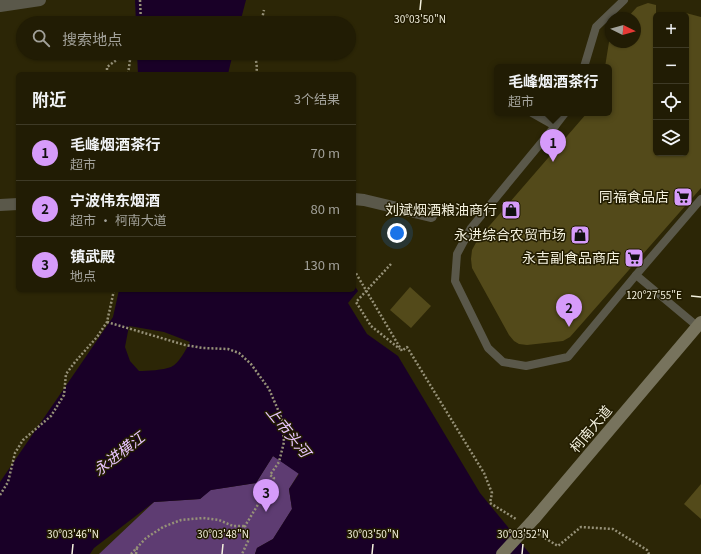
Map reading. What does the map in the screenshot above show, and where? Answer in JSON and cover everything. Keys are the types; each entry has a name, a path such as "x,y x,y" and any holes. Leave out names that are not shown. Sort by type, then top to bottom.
{"main road":[{"name":"柯南大道","path":"502,554 535,518 699,324"}],"street":[{"path":"0,6 40,0"},
{"path":"356,199 431,216"},
{"path":"0,205 16,204"}],"lane":[{"path":"585,64 596,27 624,0"},
{"path":"537,116 555,126"},
{"path":"563,116 471,228 457,254 454,281 488,348 503,362 526,366 568,358 701,199"},
{"path":"636,275 699,324"}],"path":[{"path":"140,0 140,16"},
{"path":"263,16 264,10"},
{"path":"107,72 107,67 116,60"},
{"path":"128,72 131,60"},
{"path":"256,60 256,72"},
{"path":"391,264 356,302 371,326 402,351"},
{"path":"356,273 402,351"},
{"path":"0,496 8,482 15,454 23,440 52,416 64,395 66,374 97,337 107,322 114,292"},
{"path":"107,322 185,345 203,348 228,349 239,353 252,364 269,389 282,419 284,442 279,462 270,475 274,478 245,526 249,539 242,554"},
{"path":"402,351 407,347 484,473 492,493 490,503"},
{"path":"131,554 146,538 163,527 181,520 203,518 219,520 233,526 245,526"},
{"path":"558,546 581,527 613,529 647,550 649,554"},
{"path":"136,554 137,547"}],"shaded area":[{"path":"273,456 299,473 289,489 292,509 273,539 257,548 255,554 99,554 154,502 200,499 210,490 256,483"}],"water":[{"path":"135,0 246,0 242,16 136,16"},
{"path":"137,60 231,60 228,72 138,72"},
{"path":"356,288 358,291 348,303 367,334 398,356 480,493 530,554 255,554 257,548 273,539 292,509 289,489 299,474 273,456 256,483 211,490 200,499 154,502 94,548 90,554 0,554 0,482 113,317 119,292 356,292","holes":["129,326 164,332 190,342 177,363 171,367 151,371 139,371 130,361 125,347"]}],"building":[{"path":"648,3 656,5 656,12 653,12 653,156 689,156 689,14 701,17 701,188 570,337 563,341 527,345 519,344 509,335 472,268 472,250 478,239 584,116 612,116 612,64 605,64 608,48 641,48 641,12 632,12 637,7"},
{"path":"410,287 431,306 411,328 390,310"},
{"path":"701,484 701,519 684,504"}],"place":[{"name":"毛峰烟酒茶行","path":"553,162"},
{"name":"同福食品店","path":"683,197"},
{"name":"刘斌烟酒粮油商行","path":"511,210"},
{"name":"永进综合农贸市场","path":"580,235"},
{"name":"永吉副食品商店","path":"634,258"},
{"name":"宁波伟东烟酒","path":"569,327"},
{"name":"镇武殿","path":"266,512"}],"water label":[{"name":"上市头河","path":"288,432"},
{"name":"永进横江","path":"119,454"}]}
